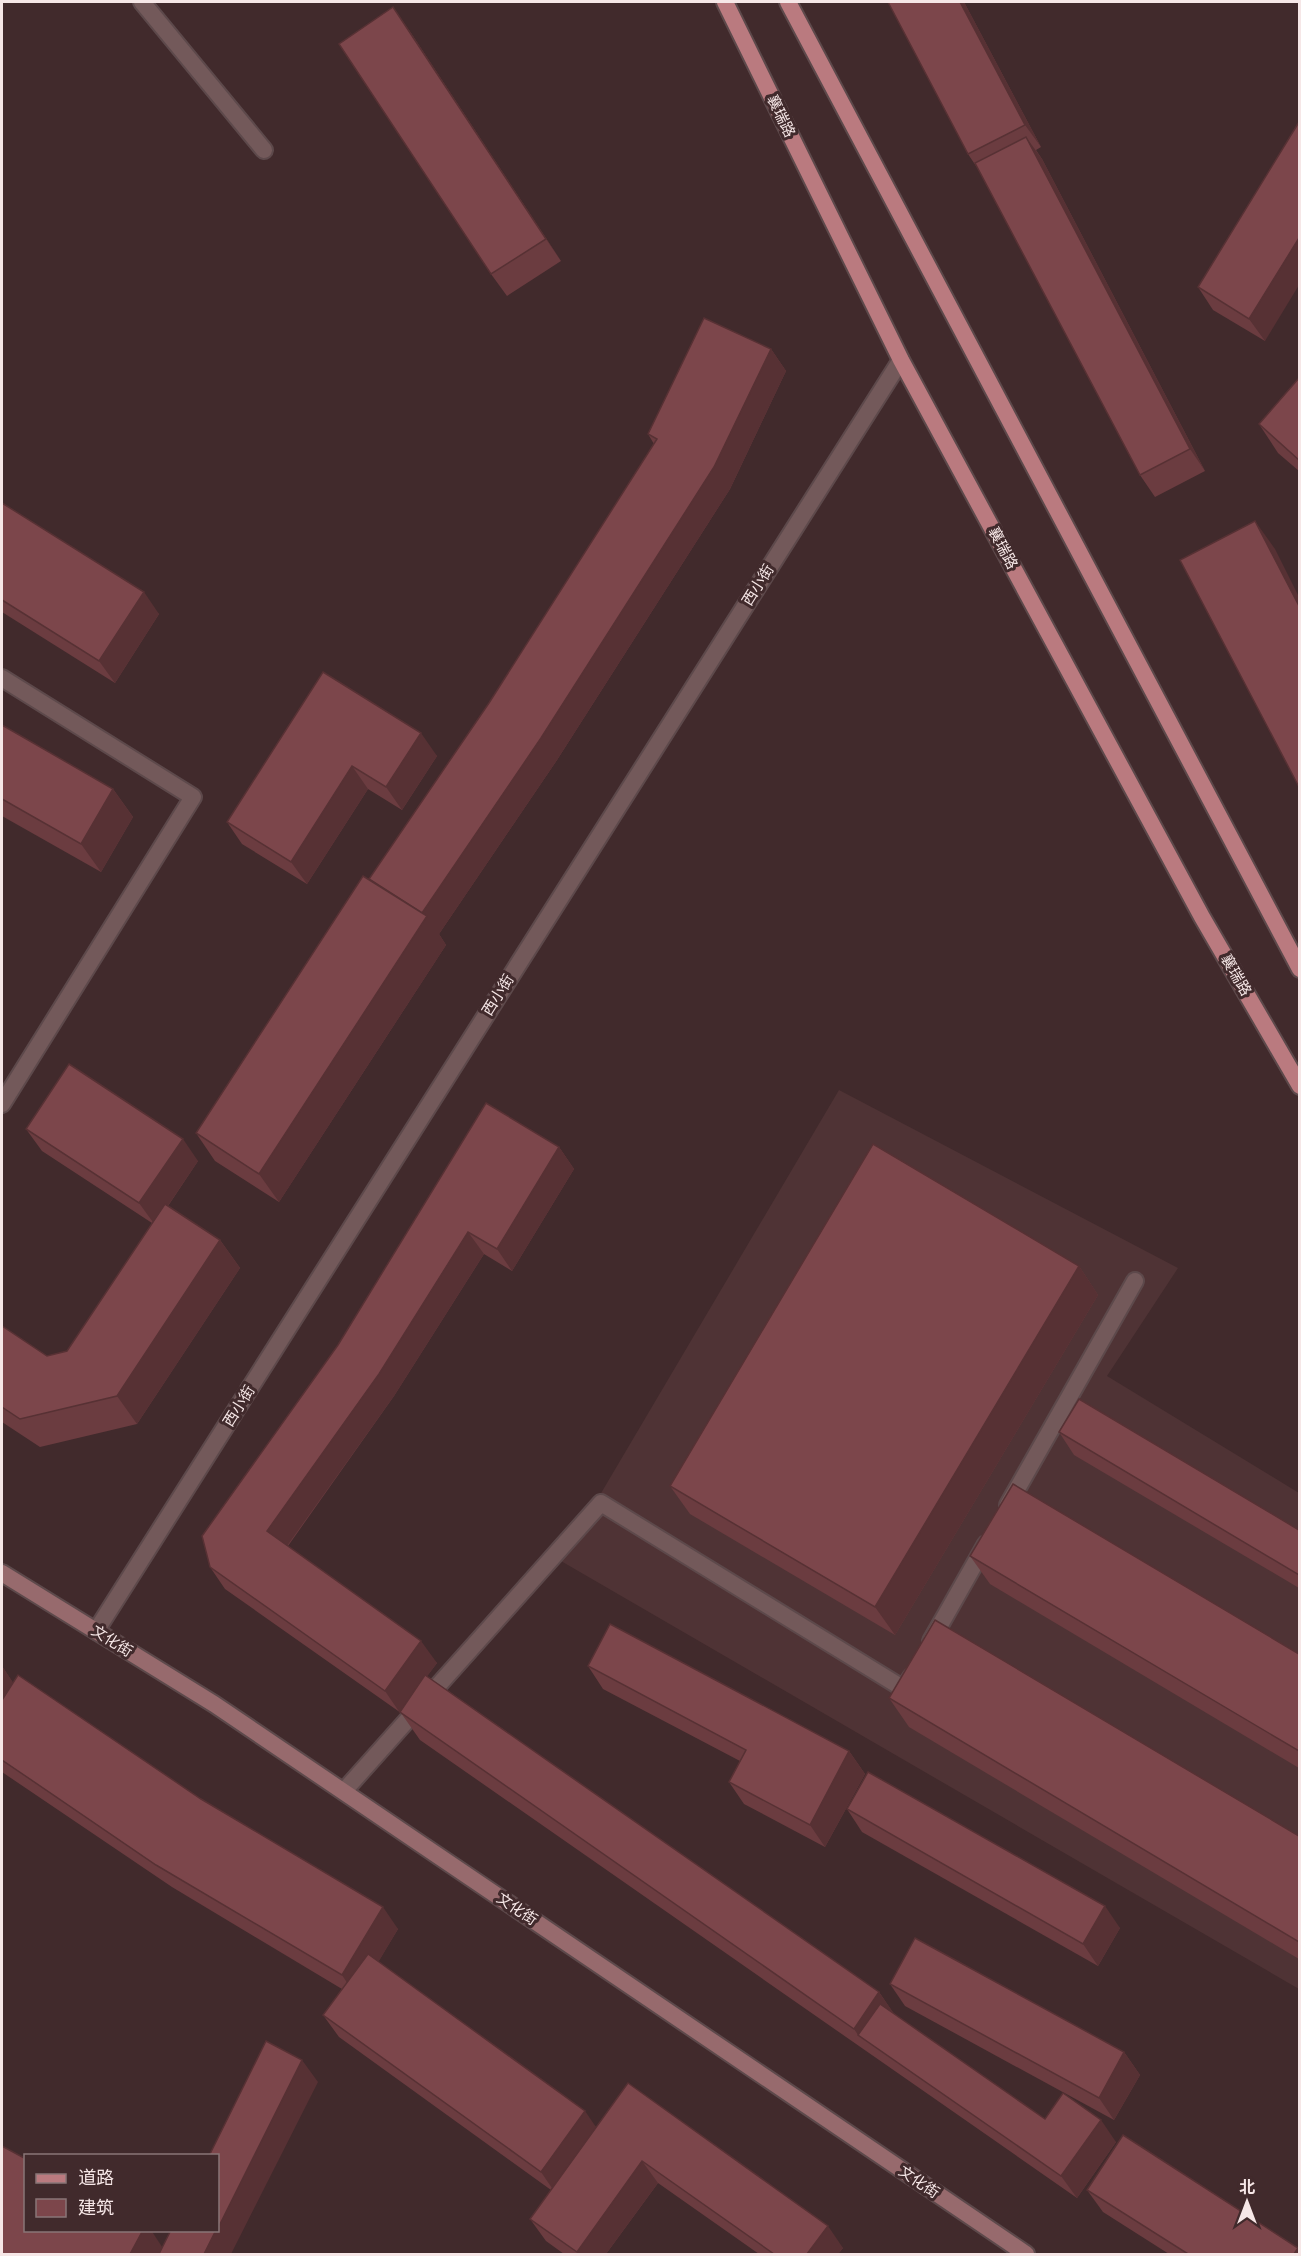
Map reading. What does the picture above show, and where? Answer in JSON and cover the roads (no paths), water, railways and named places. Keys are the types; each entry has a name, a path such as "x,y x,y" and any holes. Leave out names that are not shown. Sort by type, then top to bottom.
{"main road":[{"name":"襄瑞路","path":"724,2 900,360 1202,917 1299,1086"},
{"path":"788,2 1299,969"},
{"name":"文化街","path":"2,1573 214,1704 1026,2254"}],"street":[{"path":"142,2 264,150"},
{"name":"西小街","path":"96,1631 900,360"},
{"path":"2,678 193,797 2,1104"},
{"path":"344,1791 601,1503 904,1689 1135,1281"}]}
